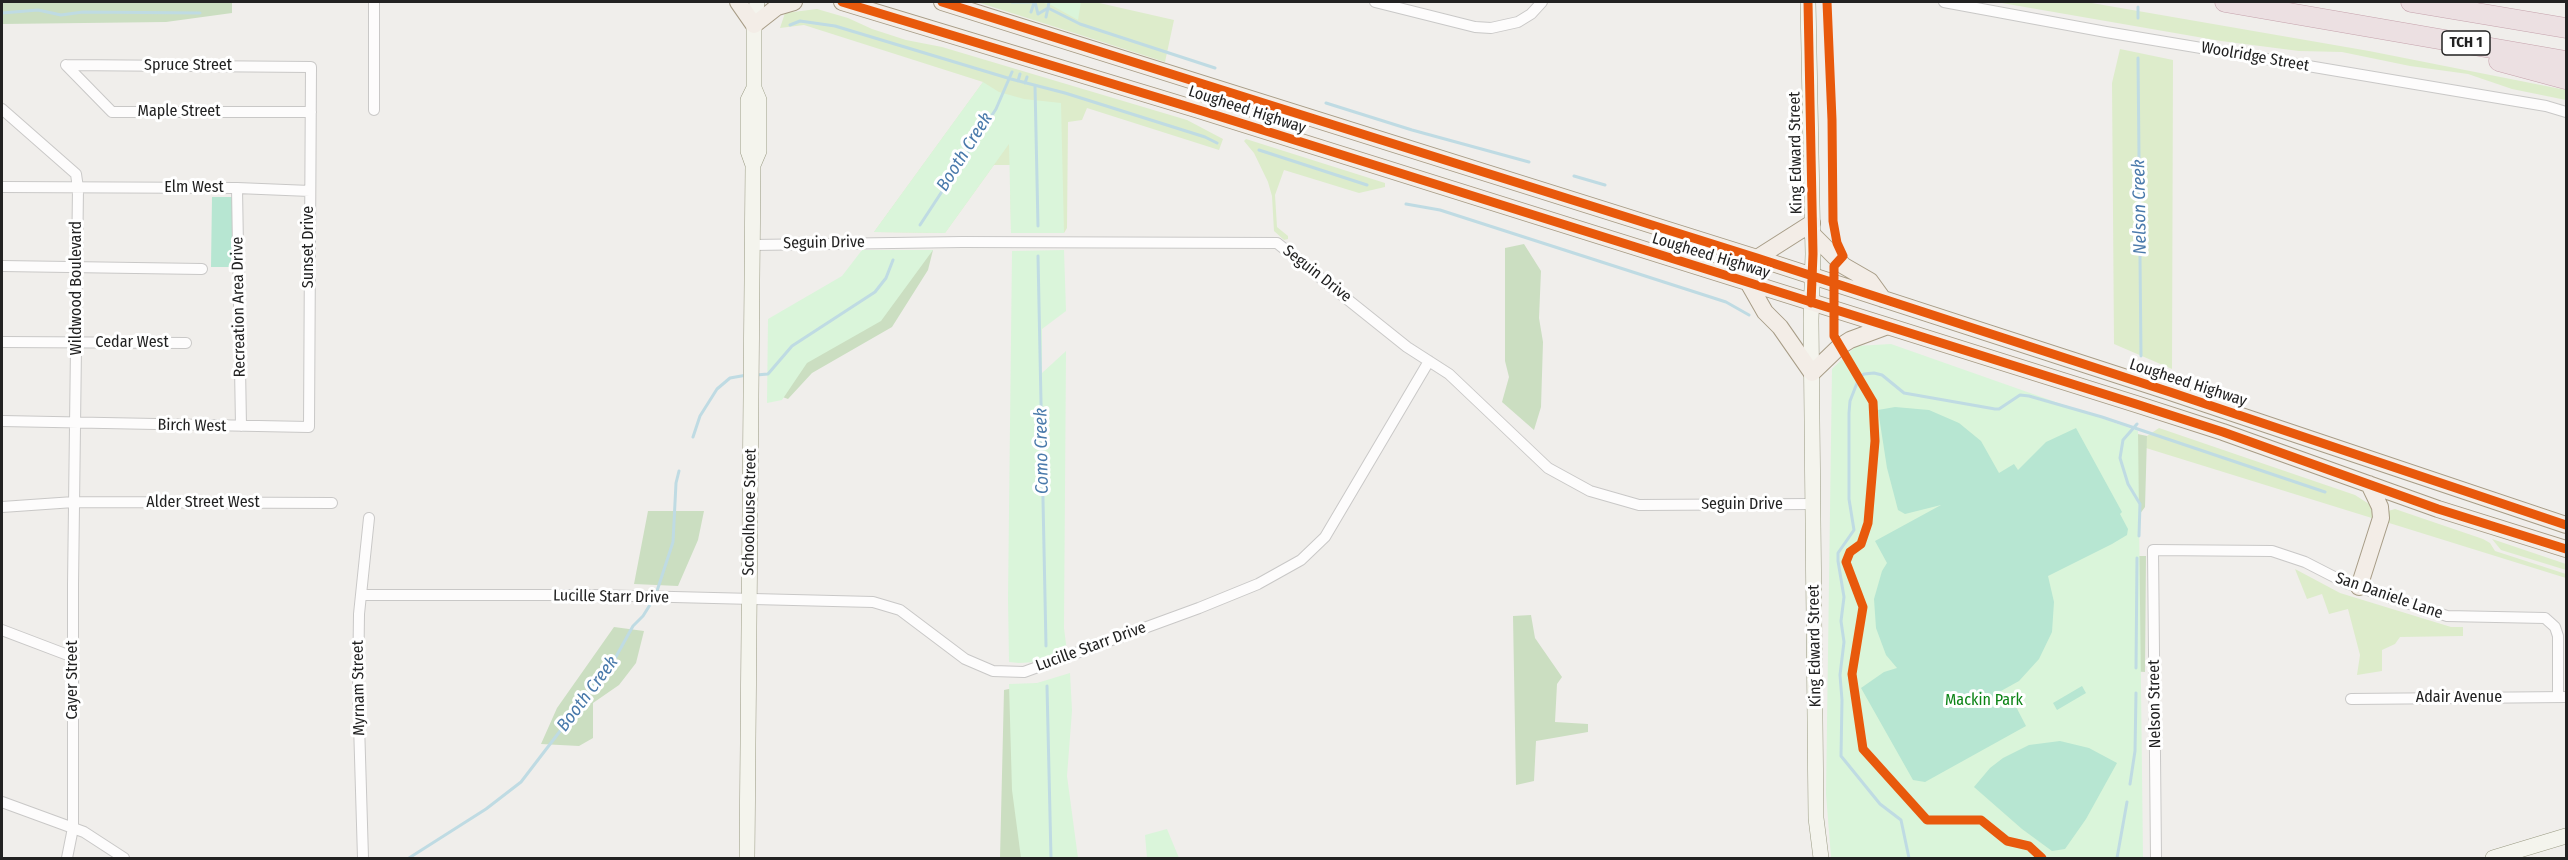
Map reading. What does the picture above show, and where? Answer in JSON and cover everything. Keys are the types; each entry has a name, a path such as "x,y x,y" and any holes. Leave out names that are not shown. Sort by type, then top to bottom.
{"highway":[{"name":"TCH 1","path":"2225,2 2566,61"},
{"name":"TCH 1","path":"2411,2 2566,28"},
{"path":"2366,26 2566,79"}],"main road":[{"path":"738,2 754,25 777,7 794,2"},
{"name":"Schoolhouse Street","path":"747,858 753,165 759,151 759,100 754,88 754,25 757,2"},
{"name":"Lougheed Highway","path":"842,2 1199,110 2223,432 2369,484 2566,549"},
{"name":"Lougheed Highway","path":"942,2 1757,258 2566,525"},
{"name":"King Edward Street","path":"1808,7 1812,228 1816,818 1821,858"},
{"path":"1757,258 1812,228 1844,266 1870,281 1883,299"},
{"path":"1749,284 1765,312 1780,327 1812,373 1839,347 1850,340 1885,327"},
{"path":"2359,587 2381,518 2380,507 2369,484"},
{"path":"2493,858 2566,836"}],"street":[{"path":"374,2 374,110"},
{"path":"1374,2 1475,27 1491,28 1518,21 1531,14 1542,2"},
{"name":"Woolridge Street","path":"1944,2 2117,34 2546,106 2566,112"},
{"name":"Spruce Street","path":"66,65 311,67"},
{"name":"Maple Street","path":"66,65 111,112 311,112"},
{"name":"Sunset Drive","path":"309,427 311,67"},
{"path":"2,110 76,174 78,188"},
{"name":"Elm West","path":"2,187 237,188 310,192"},
{"name":"Wildwood Boulevard","path":"74,502 78,344 78,188"},
{"name":"Recreation Area Drive","path":"237,188 241,426"},
{"name":"Seguin Drive","path":"753,245 1268,241 1277,243 1407,347 1466,390 1548,468 1590,490 1639,505 1813,504"},
{"path":"2,266 202,268"},
{"name":"Cedar West","path":"2,342 186,343"},
{"name":"Lucille Starr Drive","path":"361,595 855,600 887,605 912,618 965,659 993,671 1024,672 1199,608 1258,584 1301,560 1325,537 1429,361"},
{"name":"Birch West","path":"2,421 309,427"},
{"name":"Alder Street West","path":"2,507 74,502 332,503"},
{"name":"Cayer Street","path":"67,858 73,828 74,502"},
{"name":"Myrnam Street","path":"363,858 358,690 361,595 369,518"},
{"name":"San Daniele Lane","path":"2153,550 2272,551 2300,560 2336,579 2447,616 2545,618 2555,627 2558,636 2562,697"},
{"name":"Nelson Street","path":"2153,550 2156,858"},
{"path":"2,630 73,657"},
{"name":"Adair Avenue","path":"2351,699 2562,697"},
{"path":"2,802 84,832 124,858"}],"green space":[{"path":"2,2 232,2 232,13 166,22 2,24"},
{"path":"977,2 1095,2 1174,20 1165,62"},
{"path":"1040,2 1081,2 1078,20 1051,5"},
{"path":"1996,2 2086,2 2369,51 2566,90 2566,100 2512,89 2468,74 2410,66 2342,52 2299,51 2221,41"},
{"path":"817,9 906,40 942,47 1187,120 1223,139 1219,150 1087,108 1082,120 1068,122 1067,228 1064,233 1011,233 1010,165 994,165 945,233 874,232 983,82 804,25 780,28 785,13"},
{"path":"2120,49 2173,60 2172,369 2114,344 2112,83"},
{"path":"983,82 999,92 1024,99 1061,103 1064,233 1011,233 1009,144 945,233 874,232"},
{"path":"1246,139 1385,183 1385,187 1359,193 1284,170 1275,195 1277,227 1288,236 1288,239 1284,240 1274,231 1272,196 1268,182 1254,153 1244,141"},
{"path":"212,197 236,197 235,267 211,267"},
{"path":"1524,244 1541,271 1539,318 1543,342 1541,407 1534,430 1502,402 1509,377 1505,361 1505,248"},
{"path":"862,250 933,250 881,321 807,363 782,400 767,403 768,319 842,276"},
{"path":"895,250 933,250 928,270 892,327 812,373 788,399 777,395"},
{"path":"1064,250 1066,311 1042,329 1042,373 1066,351 1064,628 1067,652 1036,662 1009,662 1012,251"},
{"name":"Mackin Park","path":"1891,344 2138,431 2143,858 1831,857 1826,794 1832,369 1856,346"},
{"path":"1895,407 1929,410 1959,423 1981,441 1999,473 2014,464 2018,470 2046,442 2076,428 2122,512 2120,514 2128,529 2127,535 2112,544 2048,576 2054,602 2052,632 2039,659 2019,681 2001,691 2012,699 2026,726 1925,782 1913,780 1861,688 1884,672 1897,668 1886,655 1876,628 1874,599 1882,571 1887,563 1875,541 1941,505 1905,514 1898,510 1887,468 1878,410"},
{"path":"2091,424 2147,436 2145,507 2134,522"},
{"path":"2159,428 2355,495 2369,504 2375,519 2146,448 2147,436"},
{"path":"2395,509 2483,539 2490,543 2495,551 2566,574 2566,578 2386,522 2388,511"},
{"path":"648,511 704,511 698,540 678,586 634,584"},
{"path":"2492,539 2566,564 2566,570 2501,550"},
{"path":"2123,556 2146,556 2145,672 2130,671"},
{"path":"2295,569 2340,593 2451,627 2463,627 2463,636 2400,637 2395,644 2382,650 2382,671 2357,675 2360,655 2348,609 2329,614 2322,594 2307,599"},
{"path":"1531,615 1535,638 1562,677 1557,684 1555,722 1588,724 1588,732 1536,741 1534,781 1516,785 1513,616"},
{"path":"614,627 644,631 636,663 619,685 593,703 593,738 579,746 541,744 557,708"},
{"path":"1070,673 1072,711 1067,776 1078,858 1021,858 1012,790 1009,684 1037,683"},
{"path":"1063,678 1068,858 1000,858 1004,690"},
{"path":"2082,686 2086,693 2057,710 2053,703"},
{"path":"2060,741 2089,748 2117,763 2086,819 2065,849 2052,851 2022,829 1974,787 1990,768 2003,758 2029,745"},
{"path":"1167,829 1179,858 1147,858 1145,835"}],"waterway":[{"path":"1012,2 1035,2"},
{"path":"1035,2 1038,14"},
{"path":"1049,2 1048,8 1080,24 1215,68"},
{"path":"1031,12 1034,3"},
{"name":"Nelson Creek","path":"2138,7 2138,18"},
{"path":"1038,14 1048,8"},
{"path":"1046,17 1048,8"},
{"path":"2,13 38,10 61,15 83,12 200,13"},
{"path":"790,25 800,21 835,26 1065,93 1205,137 1217,143"},
{"name":"Nelson Creek","path":"2138,58 2141,356"},
{"name":"Booth Creek","path":"920,225 996,109 1012,72"},
{"path":"1018,81 1020,74"},
{"path":"1025,83 1027,77"},
{"name":"Como Creek","path":"1035,86 1038,226"},
{"path":"1326,103 1412,130 1529,162"},
{"path":"1259,150 1367,185"},
{"path":"1574,176 1605,185"},
{"path":"1406,204 1440,210 1726,302 1749,315"},
{"name":"Como Creek","path":"1038,256 1046,646"},
{"name":"Booth Creek","path":"756,375 768,374 792,346 875,292 886,278 893,260"},
{"path":"1909,858 1901,820 1880,804 1841,756 1840,675 1844,642 1841,621 1844,597 1838,553 1854,530 1849,499 1849,413 1850,401 1859,378 1864,374 1874,373 1882,375 1904,393 1995,409 1999,409 2020,395 2029,396 2102,417 2325,492"},
{"name":"Booth Creek","path":"693,437 700,416 717,389 730,378 747,375"},
{"name":"Nelson Creek","path":"2137,424 2123,440 2120,458 2128,484 2140,504 2139,536"},
{"name":"Booth Creek","path":"656,594 673,542 676,483 679,471"},
{"name":"Nelson Creek","path":"2136,668 2137,558"},
{"name":"Booth Creek","path":"409,858 486,809 521,782 613,662 633,626 643,616 653,600"},
{"name":"Como Creek","path":"1047,686 1051,858"},
{"name":"Nelson Creek","path":"2130,784 2135,751 2136,693"},
{"name":"Nelson Creek","path":"2117,858 2127,802"}],"cycle path":[{"path":"842,2 1199,110 2136,404 2223,432 2438,509 2566,549"},
{"path":"942,2 1757,258 2170,392 2566,525"},
{"path":"1808,2 1813,254 1811,303"},
{"path":"1827,2 1833,221 1837,243 1843,256 1834,266 1834,336 1873,402 1875,441 1868,523 1861,544 1850,552 1846,562 1863,607 1852,674 1863,749 1927,820 1981,820 2007,841 2029,846 2042,858"}]}
